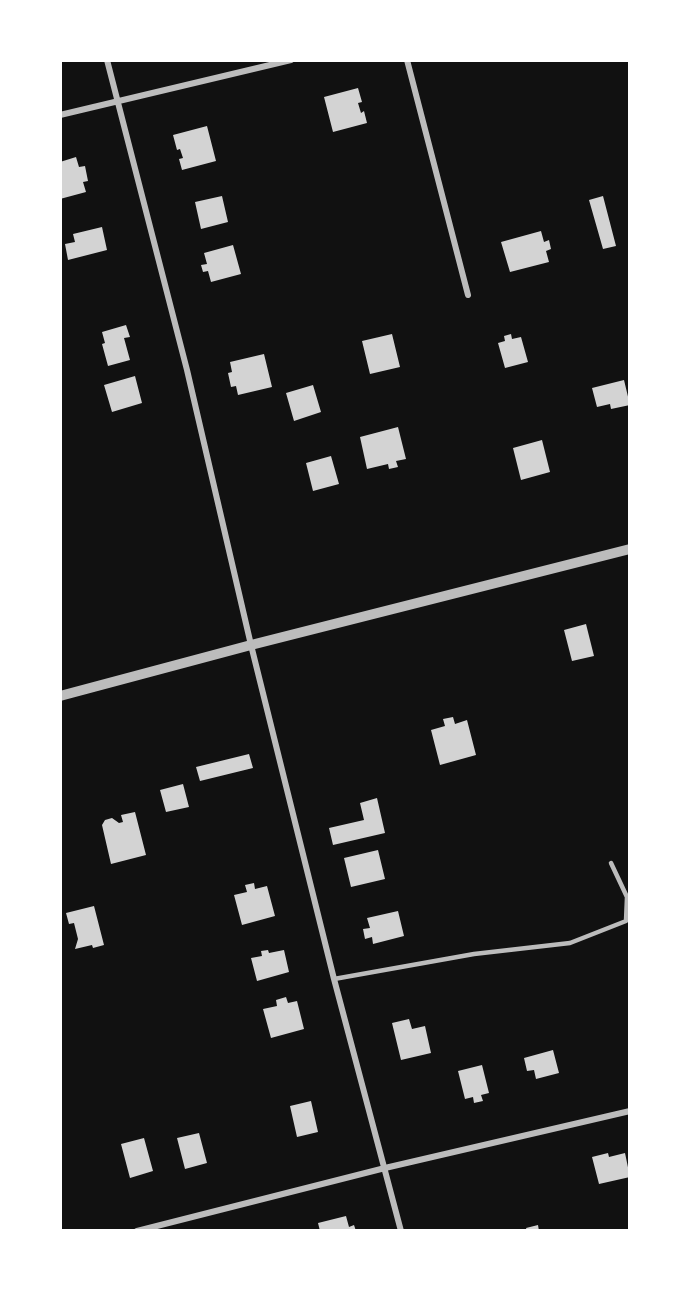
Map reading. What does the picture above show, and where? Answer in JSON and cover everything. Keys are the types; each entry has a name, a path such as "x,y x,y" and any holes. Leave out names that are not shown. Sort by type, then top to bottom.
{"street":[{"path":"107,60 187,370 251,645 334,979 401,1231"},
{"path":"60,115 291,60"},
{"path":"407,60 468,295"},
{"path":"60,696 630,549"},
{"path":"137,1231 385,1167 630,1111"}],"lane":[{"path":"334,979 474,954 570,942 617,926 626,921 627,897 611,863"}],"building":[{"path":"358,88 362,102 358,103 361,113 364,111 367,123 333,132 324,97"},
{"path":"207,126 216,161 182,170 179,159 183,158 180,149 177,150 173,135"},
{"path":"76,157 79,167 85,166 88,181 83,182 86,192 60,199 60,162"},
{"path":"222,196 228,222 201,229 195,202"},
{"path":"603,196 616,246 603,249 589,200"},
{"path":"102,227 107,250 68,260 65,244 75,242 73,234"},
{"path":"541,231 544,242 549,240 551,249 546,251 549,262 510,272 501,242"},
{"path":"233,245 241,274 211,282 208,271 203,272 201,265 207,264 204,253"},
{"path":"126,325 130,337 124,338 130,360 108,366 102,344 105,343 102,332"},
{"path":"392,334 400,367 370,374 362,341"},
{"path":"511,334 512,339 521,337 528,362 505,368 498,343 505,341 504,336"},
{"path":"264,354 272,387 238,395 236,386 231,387 228,373 232,372 230,362"},
{"path":"135,376 142,403 112,412 104,385"},
{"path":"624,380 630,405 611,409 610,404 597,407 592,388"},
{"path":"313,385 321,412 294,421 286,393"},
{"path":"398,427 406,459 396,461 398,467 389,469 388,464 367,469 360,437"},
{"path":"542,440 550,472 521,480 513,448"},
{"path":"331,456 339,484 313,491 306,463"},
{"path":"586,624 594,656 572,661 564,630"},
{"path":"453,717 455,724 467,720 476,755 440,765 431,730 445,726 443,719"},
{"path":"249,754 253,768 200,781 196,767"},
{"path":"183,784 189,807 166,812 160,790"},
{"path":"377,798 385,833 333,845 329,828 364,820 360,803"},
{"path":"135,812 146,855 111,864 102,825 105,820 112,818 119,823 123,822 121,815"},
{"path":"378,850 385,879 351,887 344,858"},
{"path":"254,883 255,889 267,886 275,916 242,925 234,895 247,892 245,885"},
{"path":"94,906 104,945 75,949 78,939 74,923 69,924 66,913"},
{"path":"398,911 404,936 373,944 372,937 365,939 363,929 370,928 367,918"},
{"path":"268,950 269,953 284,950 289,972 257,981 251,958 262,956 261,951"},
{"path":"286,997 288,1003 297,1001 304,1029 271,1038 263,1009 277,1006 276,1000"},
{"path":"409,1019 412,1029 425,1026 431,1053 401,1060 392,1023"},
{"path":"553,1050 559,1073 536,1079 534,1070 527,1071 524,1058"},
{"path":"482,1065 489,1093 481,1095 483,1101 474,1103 473,1097 465,1099 458,1071"},
{"path":"311,1101 318,1132 297,1137 290,1106"},
{"path":"199,1133 207,1163 185,1169 177,1138"},
{"path":"144,1138 153,1171 130,1178 121,1144"},
{"path":"608,1153 609,1157 625,1153 630,1177 599,1184 592,1157"},
{"path":"346,1216 349,1227 354,1225 356,1231 320,1231 318,1223"},
{"path":"538,1225 539,1231 527,1231 526,1228"}]}
